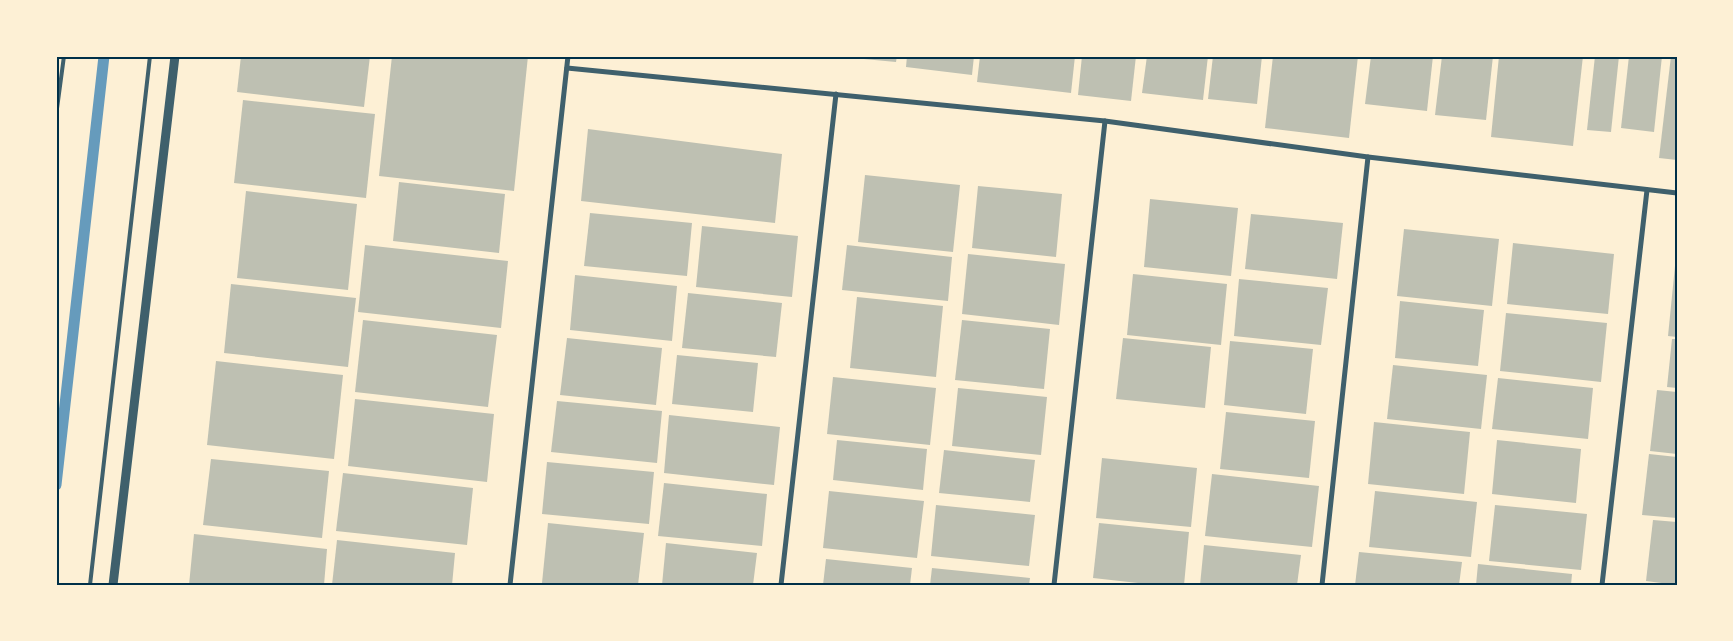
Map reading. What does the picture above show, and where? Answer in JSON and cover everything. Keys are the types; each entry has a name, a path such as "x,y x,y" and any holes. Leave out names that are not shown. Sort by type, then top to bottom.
{"street":[{"path":"113,585 175,56"},
{"path":"510,585 568,56"},
{"path":"567,68 1105,121 1368,157 1677,192"},
{"path":"781,585 836,94"},
{"path":"1054,585 1105,121"},
{"path":"1322,585 1368,157"},
{"path":"1602,585 1647,190"}],"lane":[{"path":"56,116 64,56"},
{"path":"90,585 150,56"}],"building":[{"path":"241,56 370,56 364,107 237,92"},
{"path":"392,56 528,56 514,191 379,176"},
{"path":"853,56 897,56 896,62 853,58"},
{"path":"907,56 974,56 972,75 906,67"},
{"path":"980,56 1075,56 1071,93 977,82"},
{"path":"1082,56 1136,56 1131,101 1078,95"},
{"path":"1147,56 1208,56 1203,100 1142,93"},
{"path":"1213,56 1262,56 1257,104 1208,99"},
{"path":"1273,56 1358,56 1349,138 1265,128"},
{"path":"1371,56 1433,56 1427,111 1365,104"},
{"path":"1442,56 1493,56 1486,120 1435,115"},
{"path":"1499,56 1583,56 1573,146 1491,137"},
{"path":"1595,56 1619,56 1611,132 1587,130"},
{"path":"1629,56 1662,56 1654,132 1621,128"},
{"path":"1671,56 1677,56 1677,160 1659,158"},
{"path":"243,100 375,114 366,198 234,183"},
{"path":"588,129 782,154 775,223 581,201"},
{"path":"865,175 960,185 953,252 858,242"},
{"path":"399,182 505,194 499,253 393,241"},
{"path":"978,186 1062,194 1056,257 972,248"},
{"path":"246,191 357,204 348,290 237,278"},
{"path":"1150,199 1238,208 1231,276 1144,267"},
{"path":"590,213 692,223 687,276 584,266"},
{"path":"1251,214 1343,223 1337,279 1245,269"},
{"path":"702,226 798,236 792,297 696,287"},
{"path":"1404,229 1499,239 1492,306 1397,296"},
{"path":"1513,243 1614,254 1608,314 1507,304"},
{"path":"365,245 508,261 501,328 358,312"},
{"path":"847,245 952,257 948,301 842,290"},
{"path":"968,254 1065,264 1059,325 962,314"},
{"path":"1675,266 1677,267 1677,337 1668,336"},
{"path":"1133,274 1227,284 1221,345 1127,335"},
{"path":"575,275 677,286 672,341 570,330"},
{"path":"1239,279 1328,288 1321,345 1234,336"},
{"path":"231,284 356,298 348,367 224,353"},
{"path":"688,293 782,303 776,357 682,348"},
{"path":"857,297 943,306 936,377 850,368"},
{"path":"1400,301 1484,310 1478,366 1395,358"},
{"path":"1506,313 1607,323 1601,382 1500,371"},
{"path":"363,320 497,335 488,407 355,392"},
{"path":"962,320 1050,329 1044,389 955,380"},
{"path":"567,338 662,348 656,405 560,395"},
{"path":"1123,338 1211,347 1205,408 1116,399"},
{"path":"1672,339 1677,339 1677,388 1667,387"},
{"path":"1230,341 1313,349 1306,414 1224,405"},
{"path":"677,355 758,363 753,412 672,404"},
{"path":"216,361 343,375 334,459 207,445"},
{"path":"1393,365 1487,375 1481,429 1387,419"},
{"path":"833,377 936,388 930,445 827,434"},
{"path":"1498,378 1593,388 1588,439 1492,429"},
{"path":"958,388 1047,397 1041,455 952,446"},
{"path":"1657,390 1677,392 1677,454 1650,451"},
{"path":"355,399 494,414 487,482 348,466"},
{"path":"557,401 662,411 657,463 551,452"},
{"path":"1226,412 1315,421 1309,478 1220,469"},
{"path":"669,415 780,427 774,485 664,473"},
{"path":"1374,422 1470,432 1464,494 1368,484"},
{"path":"837,440 927,449 923,490 833,480"},
{"path":"1497,440 1581,449 1576,503 1492,494"},
{"path":"944,450 1035,460 1030,502 939,493"},
{"path":"1649,454 1677,457 1677,518 1642,515"},
{"path":"1102,458 1197,468 1191,527 1096,518"},
{"path":"211,459 329,471 322,538 203,525"},
{"path":"547,462 654,472 649,524 542,514"},
{"path":"343,473 473,488 467,545 336,531"},
{"path":"1212,474 1319,486 1312,547 1205,536"},
{"path":"664,483 767,494 762,546 658,536"},
{"path":"829,491 924,501 917,558 823,548"},
{"path":"1375,491 1477,502 1471,557 1369,547"},
{"path":"936,505 1035,515 1029,566 931,556"},
{"path":"1495,505 1587,514 1581,570 1489,561"},
{"path":"1653,520 1677,522 1677,585 1646,581"},
{"path":"548,523 644,533 638,585 557,585 542,583"},
{"path":"1099,523 1189,532 1184,585 1156,585 1093,578"},
{"path":"194,534 327,549 324,585 189,585"},
{"path":"337,540 455,553 452,585 332,585"},
{"path":"666,543 757,553 753,585 662,585"},
{"path":"1204,545 1301,555 1297,585 1200,585"},
{"path":"1359,552 1462,562 1459,585 1355,585"},
{"path":"826,559 912,568 910,585 823,585"},
{"path":"1478,564 1572,574 1571,585 1476,585"},
{"path":"932,568 1030,578 1029,585 930,585"}],"waterway":[{"path":"56,485 104,56"}]}
